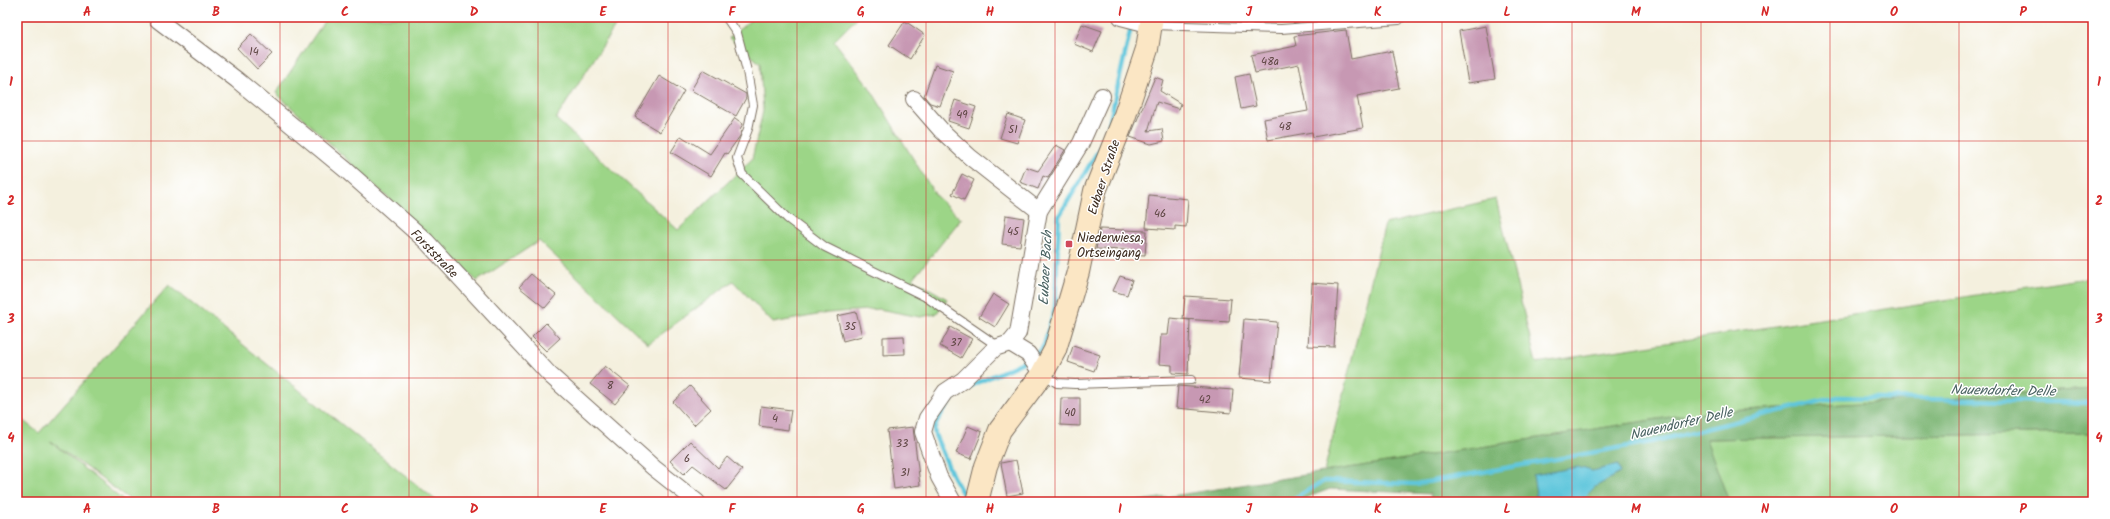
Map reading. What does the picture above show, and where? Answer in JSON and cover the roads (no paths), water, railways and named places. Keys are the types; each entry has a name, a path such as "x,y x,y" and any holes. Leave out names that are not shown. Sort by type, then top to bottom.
{"street":[{"name":"Forststraße","path":"158,20 237,80 334,160 415,231 550,375 654,468 697,502"},
{"name":"Eubaer Straße","path":"977,502 986,466 1000,430 1034,364 1055,350 1078,272 1095,191 1123,121 1147,49 1138,20"},
{"path":"953,502 939,477 923,432 927,418 945,392 963,380 987,355 1005,345 1018,333 1039,211 1080,143 1102,96"},
{"path":"914,99 941,130 970,157 1039,211"},
{"path":"1005,345 1034,364"}],"lane":[{"path":"726,17 737,33 747,71 753,105 748,129 737,158 742,174 787,218 825,247 926,297 1005,345"},
{"path":"1138,20 1281,29 1399,20"},
{"path":"1034,364 1057,384 1191,380"}],"water":[{"path":"1618,465 1620,473 1595,487 1582,500 1569,502 1537,502 1533,475 1578,467 1592,471"}],"waterway":[{"name":"Eubaer Bach","path":"1107,134 1132,23"},
{"name":"Eubaer Bach","path":"963,494 953,477 935,435 934,429 939,418 954,396 962,390 1021,363 1040,351 1044,345 1055,308 1059,216 1104,141"},
{"name":"Nauendorfer Delle","path":"1280,502 1290,501 1324,481 1416,484 1651,442 1838,397 2093,403"}],"place":[{"name":"Niederwiesa, Ortseingang","path":"1069,244"}]}
